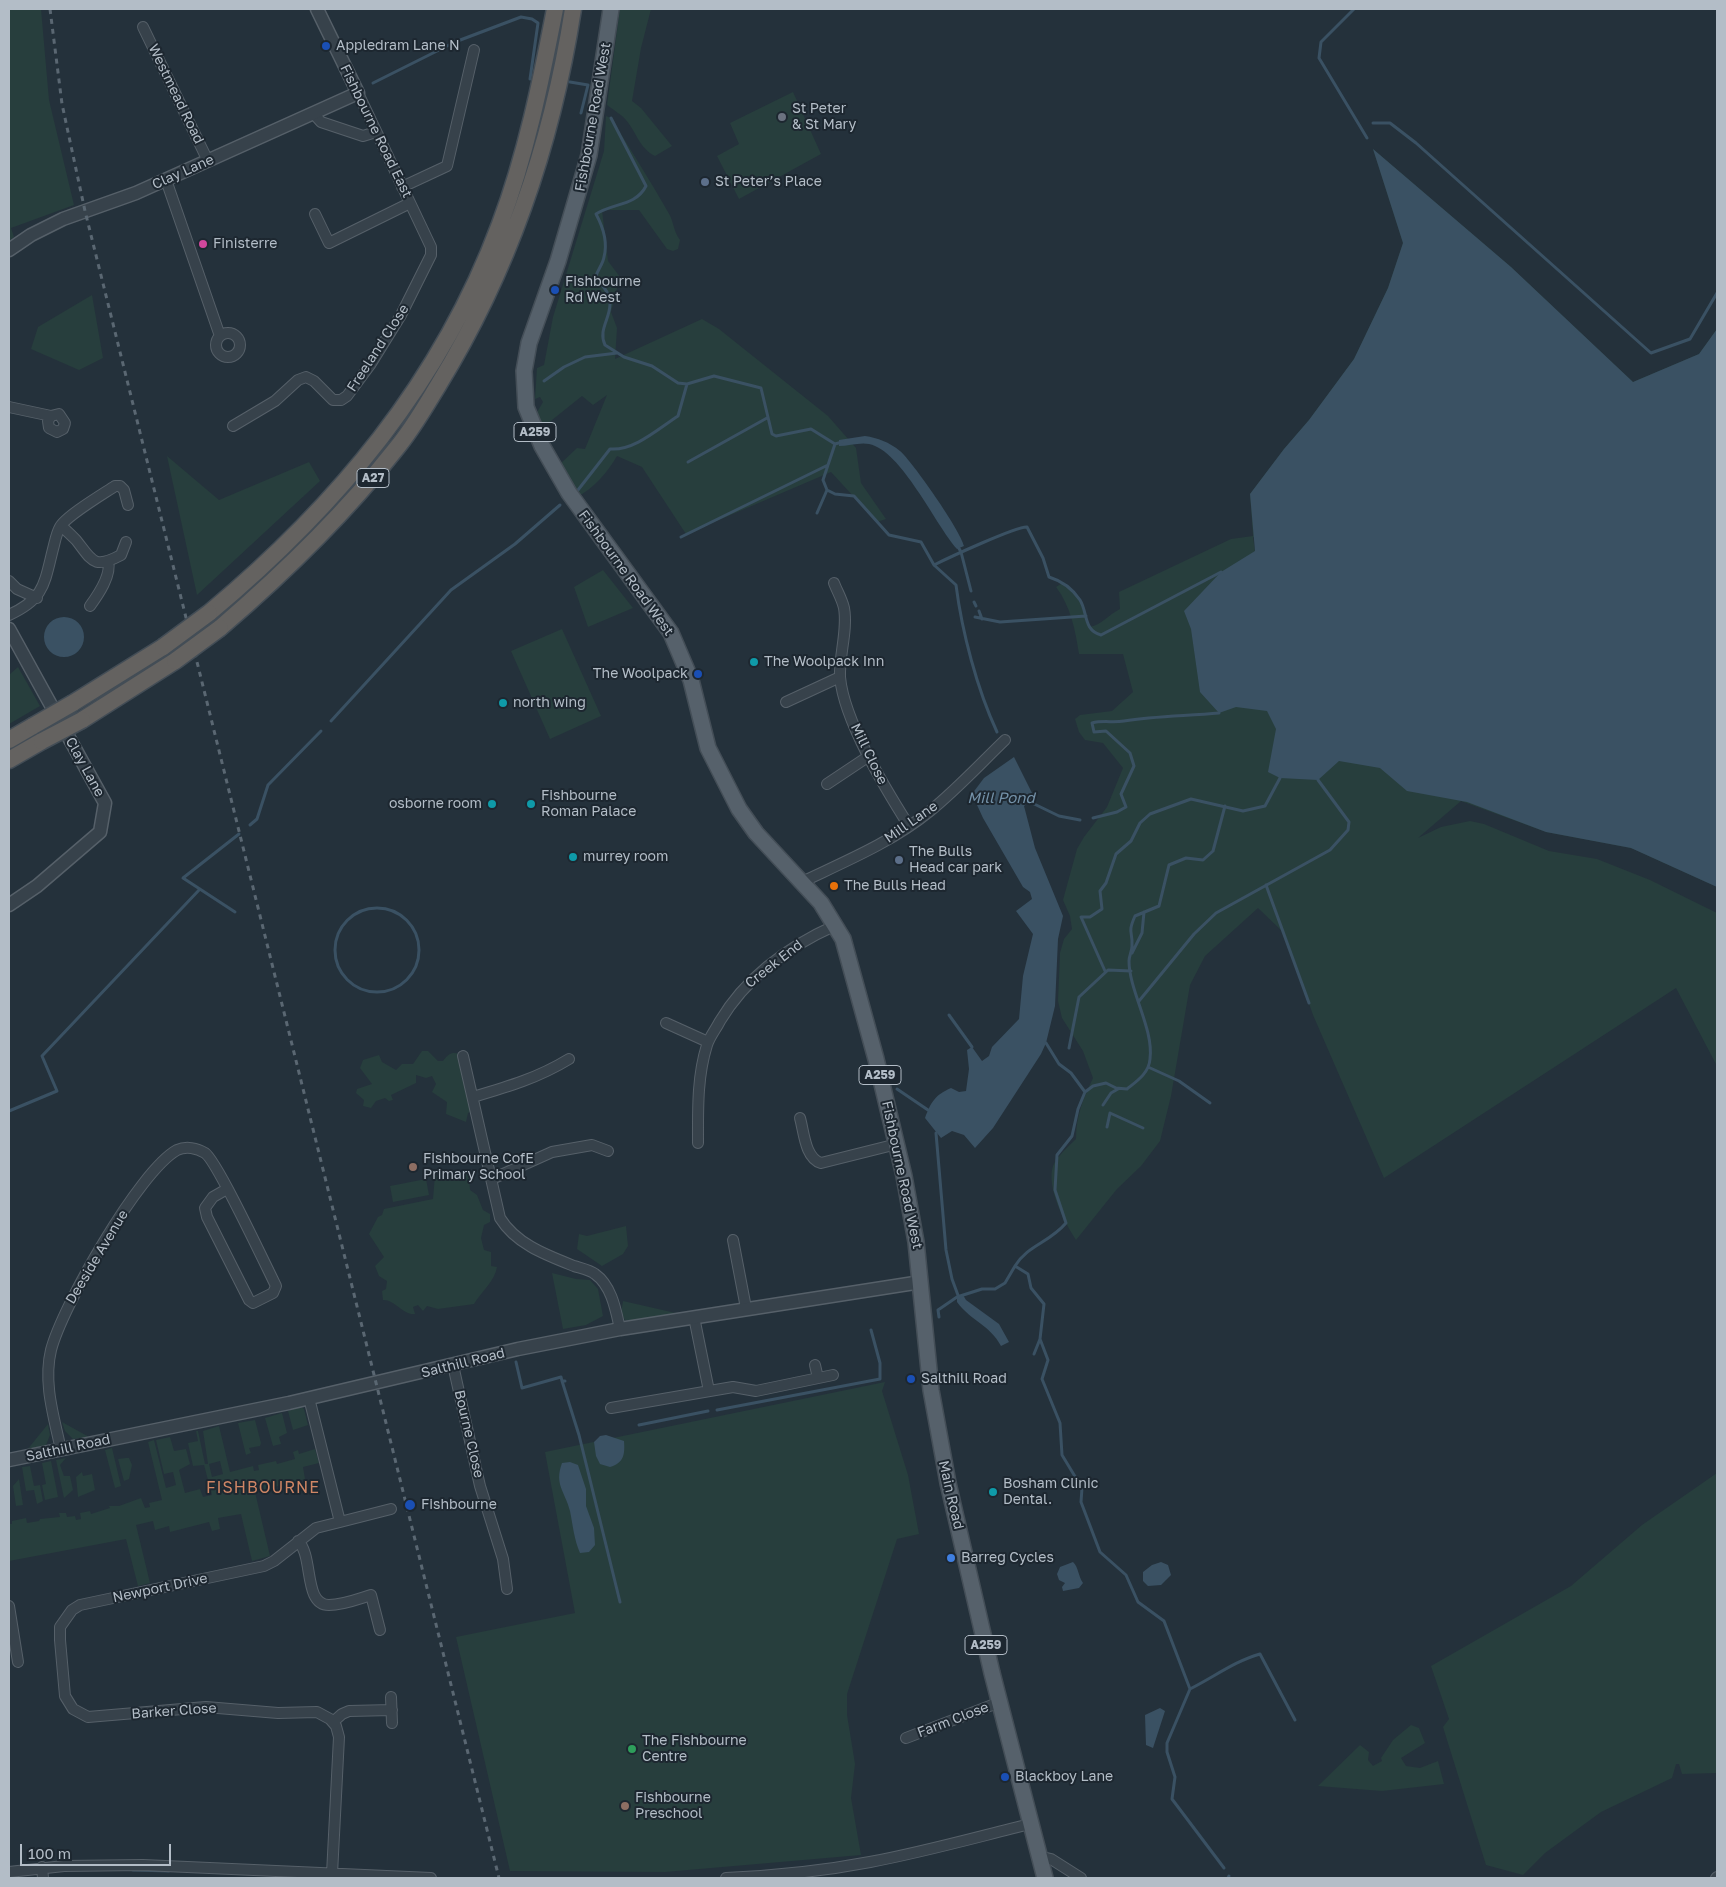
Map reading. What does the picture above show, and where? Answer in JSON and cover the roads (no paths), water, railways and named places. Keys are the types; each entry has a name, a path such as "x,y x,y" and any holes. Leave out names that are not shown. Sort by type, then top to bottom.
{"highway":[{"name":"A27","path":"9,740 163,647 209,613 260,570 348,480 404,406 430,366 473,288 500,225 534,110 555,9"},
{"name":"A27","path":"9,760 82,720 175,661 220,628 314,543 359,495 397,449 461,349 488,297 523,212 553,106 573,9"}],"main road":[{"name":"Fishbourne Road West","path":"611,9 589,155 558,261 529,343 524,371 526,407 542,446 569,493 671,633 691,680 708,748 738,809 756,833 802,882 836,925 848,954 897,1144 922,1282"},
{"name":"Main Road","path":"922,1282 931,1390 939,1440 1000,1702 1045,1878"}],"street":[{"name":"Fishbourne Road East","path":"317,9 431,247 431,255"},
{"name":"Westmead Road","path":"144,27 208,161"},
{"path":"402,187 447,166 474,50"},
{"name":"Clay Lane","path":"9,250 63,219 166,180 358,93"},
{"path":"313,113 321,122 363,136 376,132"},
{"path":"166,180 220,336"},
{"path":"316,214 329,243 410,203"},
{"name":"Freeland Close","path":"233,426 275,401 298,380 306,376 314,381 333,400 341,400 347,396 370,365 401,315 431,255"},
{"path":"9,407 51,416"},
{"path":"9,615 31,604 37,598 48,572 61,526 115,486 120,486 124,490 128,505"},
{"path":"61,526 75,539 89,559 97,562 108,561 121,555 126,542"},
{"path":"90,606 99,594 110,567 108,561"},
{"path":"9,581 17,589 37,598"},
{"name":"Mill Close","path":"834,583 844,608 840,677 857,733 909,826"},
{"name":"Clay Lane","path":"9,629 105,803 100,832 38,886 9,905"},
{"path":"786,702 840,677"},
{"name":"Mill Lane","path":"802,882 866,851 909,826 958,786 1005,740"},
{"path":"827,784 869,756"},
{"name":"Creek End","path":"698,1143 698,1094 708,1042 745,986 790,948 836,925"},
{"path":"666,1023 708,1042"},
{"path":"463,1056 500,1218 507,1229 517,1238 550,1257 595,1274 606,1285 613,1301 620,1329"},
{"path":"472,1097 517,1085 545,1073 569,1059"},
{"path":"800,1118 810,1155 814,1161 821,1163 897,1144"},
{"path":"492,1179 552,1152 592,1144 608,1151"},
{"name":"Deeside Avenue","path":"61,1450 48,1388 47,1370 51,1350 67,1306 148,1176 162,1161 178,1150 192,1148 207,1154 228,1189 276,1286 273,1293 253,1303 249,1300 207,1217 205,1208 213,1197 228,1189"},
{"path":"733,1240 746,1308"},
{"name":"Salthill Road","path":"9,1460 309,1398 620,1329 922,1282"},
{"path":"694,1317 709,1392"},
{"name":"Bourne Close","path":"453,1365 480,1486 503,1560 507,1589"},
{"path":"815,1366 818,1378"},
{"path":"611,1408 733,1388 756,1391 833,1375"},
{"path":"309,1398 340,1522"},
{"name":"Newport Drive","path":"73,1709 65,1696 59,1634 60,1628 72,1610 80,1605 264,1566 274,1561 316,1528 391,1509"},
{"path":"298,1541 304,1547 307,1556 311,1588 314,1596 321,1603 328,1605 371,1595 380,1630"},
{"path":"9,1606 18,1662"},
{"path":"391,1697 392,1724"},
{"name":"Farm Close","path":"906,1738 1000,1702"},
{"name":"Barker Close","path":"73,1709 93,1718 206,1707 278,1713 317,1712 326,1715 333,1722"},
{"path":"332,1874 339,1737 333,1722 342,1714 349,1712 392,1710"},
{"path":"726,1878 760,1876 868,1863 922,1852 1030,1824"},
{"path":"1038,1856 1051,1859 1081,1878"},
{"path":"9,1872 42,1867 142,1866 431,1878"},
{"path":"42,1867 43,1878"}],"water":[{"path":"1373,149 1511,267 1633,382 1699,354 1717,329 1717,887 1631,848 1546,832 1467,802 1407,791 1380,768 1339,761 1318,780 1280,778 1268,772 1276,729 1267,711 1236,707 1219,713 1200,692 1191,629 1184,611 1221,572 1255,551 1250,494 1309,420 1354,359 1388,288 1403,243"},
{"path":"865,436 888,443 906,457 946,512 964,546 957,549 905,473 881,449 869,444 839,446 839,440"},
{"path":"68,617 75,620 81,626 84,637 83,645 75,654 68,657 60,657 53,654 45,645 44,633 47,626 56,618"},
{"name":"Mill Pond","path":"1014,757 1034,797 1024,806 1035,848 1063,916 1058,939 1055,1006 1046,1043 1041,1054 993,1128 975,1148 964,1135 952,1131 941,1138 925,1118 932,1103 941,1093 951,1088 959,1092 966,1091 969,1069 967,1050 972,1047 982,1061 989,1056 992,1047 1019,1019 1023,976 1033,934 1016,911 1032,899 1030,892 1023,887 983,818 972,794 984,778"},
{"path":"963,1295 966,1300 999,1324 1009,1342 1001,1346 986,1328 962,1308 957,1302 957,1297"},
{"path":"606,1435 624,1441 623,1457 618,1463 610,1467 600,1464 596,1456 594,1442 600,1436"},
{"path":"570,1462 578,1465 586,1489 586,1506 594,1528 595,1545 589,1552 580,1553 568,1504 561,1488 559,1477 562,1463"},
{"path":"1073,1562 1083,1583 1079,1588 1063,1591 1062,1587 1065,1583 1059,1580 1057,1574 1060,1567"},
{"path":"1161,1562 1168,1565 1171,1575 1161,1585 1148,1586 1143,1581 1143,1572 1152,1565"},
{"path":"1160,1708 1165,1711 1153,1748 1146,1745 1145,1715"}],"waterway":[{"path":"1354,9 1321,42 1319,58 1367,138"},
{"path":"373,83 455,42 521,17 532,19 538,23 530,79"},
{"path":"570,82 588,85 581,113"},
{"path":"611,118 646,186 642,192 630,201 596,214 603,229 605,240 603,260 596,276 610,300 603,334 605,345 624,357 652,366 678,383 687,384 714,376 761,388 772,434 776,436 811,429 835,444 842,442"},
{"path":"1373,123 1390,123 1416,143 1651,353 1690,339 1717,293"},
{"path":"544,381 564,367 585,357 617,353"},
{"path":"578,490 610,449 619,449 637,443 678,416 687,384"},
{"path":"688,462 767,418"},
{"path":"835,444 823,480 827,490 835,494 854,496 889,535 921,542 934,565 956,585 971,660 983,698 997,732"},
{"path":"681,537 828,465"},
{"path":"817,513 827,490"},
{"path":"331,721 451,590 515,544 560,505"},
{"path":"934,565 997,537 1027,527 1043,558 1049,577 1062,583 1074,592 1080,600 1091,629 1101,635 1221,572"},
{"path":"957,545 961,552 971,591"},
{"path":"974,602 976,606"},
{"path":"979,611 982,619"},
{"path":"975,617 1000,622 1086,616"},
{"path":"1093,818 1117,812 1126,807 1121,794 1134,766 1130,753 1106,731 1094,732 1092,723 1219,713"},
{"path":"250,825 257,819 268,785 321,731"},
{"path":"1105,971 1081,917 1090,917 1102,909 1100,891 1106,883 1116,854 1131,841 1140,823 1150,814 1191,799 1243,811 1265,806 1280,778"},
{"path":"1139,1001 1194,934 1216,913 1330,850 1348,830 1349,822 1318,780"},
{"path":"1028,801 1059,816 1080,820"},
{"path":"1046,1043 1059,1064 1071,1073 1085,1092 1093,1086 1106,1083 1116,1088 1127,1089 1145,1073 1150,1059 1150,1047 1130,973 1131,926 1135,916 1159,906 1169,865 1186,858 1203,860 1213,851 1225,806"},
{"path":"235,912 183,878 239,834"},
{"path":"1266,885 1309,1003"},
{"path":"9,1111 57,1091 42,1056 200,889"},
{"path":"377,908 400,915 412,927 419,950 412,973 400,985 377,992 354,985 342,973 335,950 342,927 354,915 377,908"},
{"path":"1132,953 1142,933 1144,912"},
{"path":"1069,1048 1079,997 1108,970 1131,971"},
{"path":"949,1015 972,1047"},
{"path":"1148,1067 1179,1081 1210,1103"},
{"path":"897,1089 928,1110"},
{"path":"1103,1105 1111,1093 1118,1089"},
{"path":"1085,1092 1078,1109 1072,1136 1057,1155 1055,1190 1066,1223 1053,1235 1026,1253 1015,1266 1028,1274 1031,1288 1044,1304 1040,1339 1048,1360 1042,1379 1060,1423 1062,1455 1082,1488 1081,1502 1100,1552 1126,1575 1138,1602 1164,1621 1190,1689 1233,1665 1260,1654 1295,1720"},
{"path":"1107,1127 1110,1113 1143,1128"},
{"path":"936,1133 946,1250 952,1279 959,1298"},
{"path":"939,1317 938,1310 957,1297 982,1289 995,1289 1005,1283 1015,1266"},
{"path":"717,1410 880,1379 880,1363 871,1330"},
{"path":"1034,1354 1040,1339"},
{"path":"516,1362 522,1388 561,1377 562,1381"},
{"path":"565,1381 562,1381 579,1435 620,1602"},
{"path":"639,1425 708,1411"},
{"path":"1190,1689 1167,1743 1167,1752 1175,1777 1172,1799 1224,1868"},
{"path":"133,1870 169,1871"}],"railway":[{"path":"50,9 62,104 85,211 499,1878"}],"place":[{"name":"Appledram Lane N","path":"326,46"},
{"name":"St Peter & St Mary","path":"782,117"},
{"name":"St Peter’s Place","path":"705,182"},
{"name":"Finisterre","path":"203,244"},
{"name":"Fishbourne Rd West","path":"555,290"},
{"name":"The Woolpack Inn","path":"754,662"},
{"name":"The Woolpack","path":"698,674"},
{"name":"north wing","path":"503,703"},
{"name":"osborne room","path":"492,804"},
{"name":"Fishbourne Roman Palace","path":"531,804"},
{"name":"murrey room","path":"573,857"},
{"name":"The Bulls Head car park","path":"899,860"},
{"name":"The Bulls Head","path":"834,886"},
{"name":"Fishbourne CofE Primary School","path":"413,1167"},
{"name":"Salthill Road","path":"911,1379"},
{"name":"Bosham Clinic Dental.","path":"993,1492"},
{"name":"Fishbourne","path":"410,1505"},
{"name":"Barreg Cycles","path":"951,1558"},
{"name":"The Fishbourne Centre","path":"632,1749"},
{"name":"Blackboy Lane","path":"1005,1777"},
{"name":"Fishbourne Preschool","path":"625,1806"}],"district":[{"name":"FISHBOURNE","path":"263,1488"}]}
